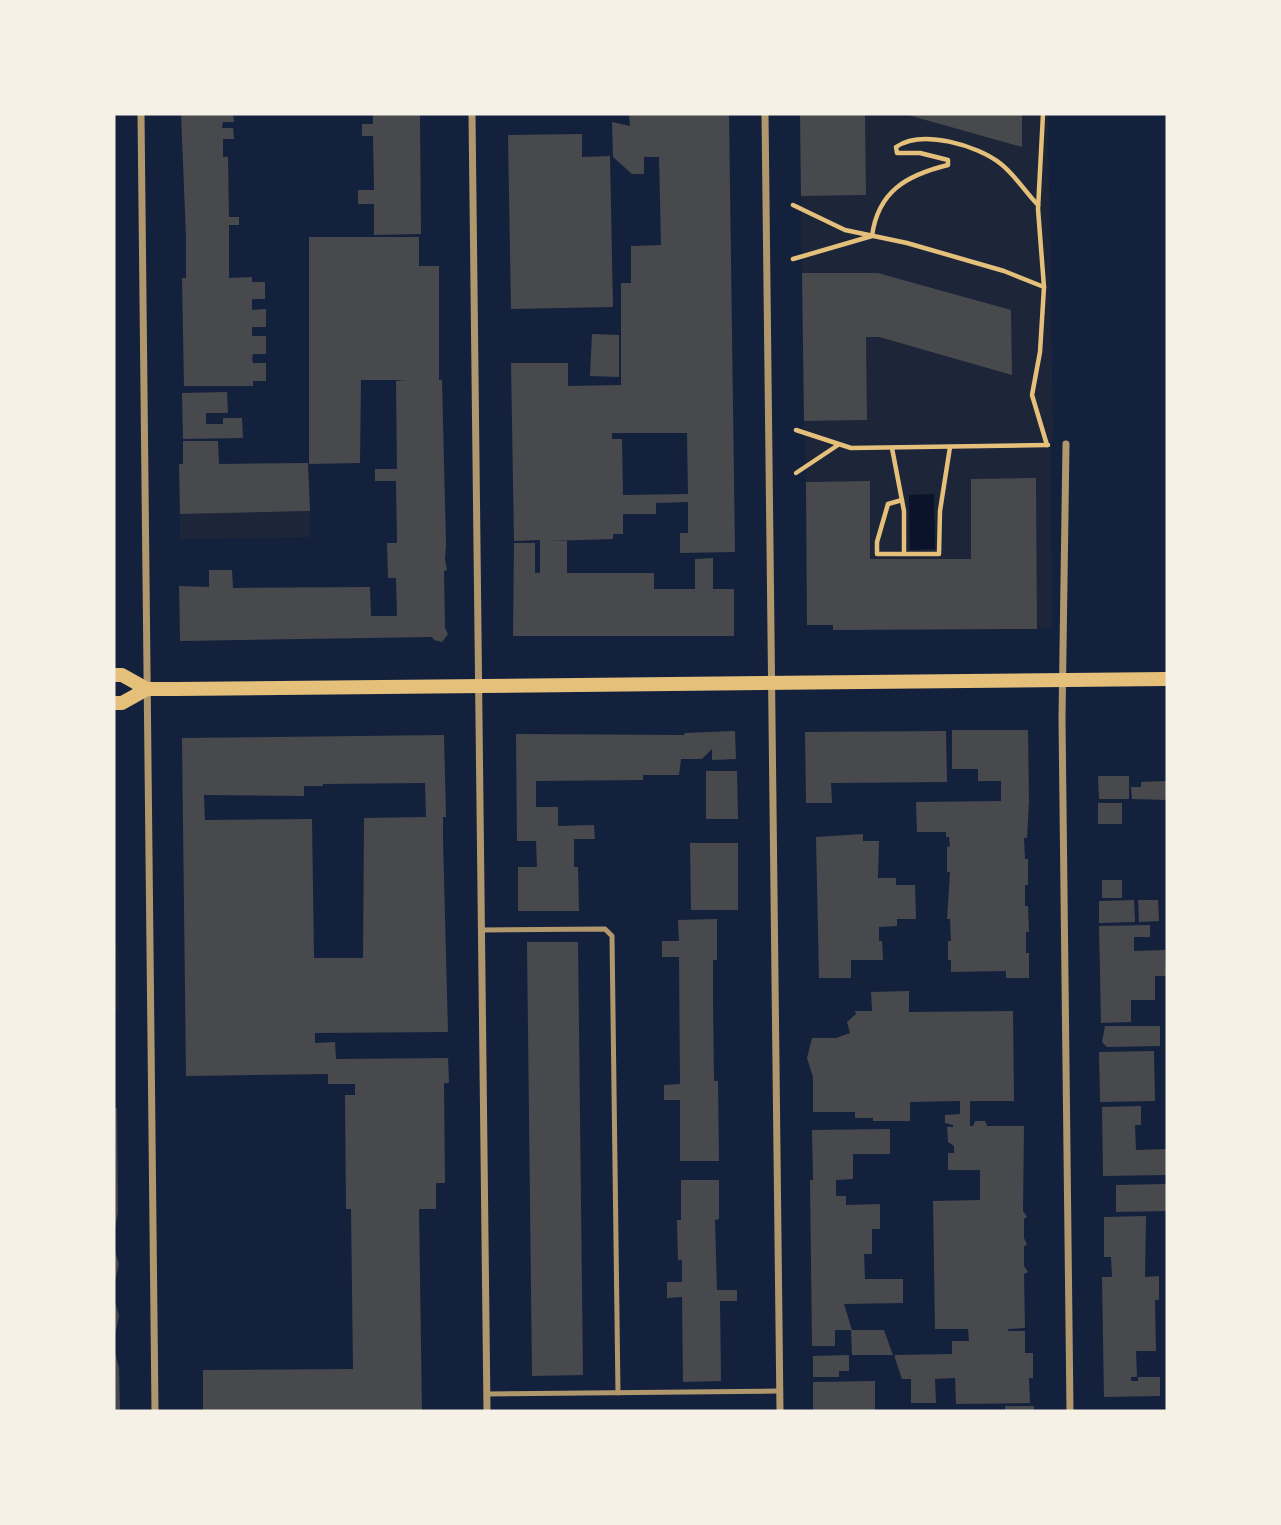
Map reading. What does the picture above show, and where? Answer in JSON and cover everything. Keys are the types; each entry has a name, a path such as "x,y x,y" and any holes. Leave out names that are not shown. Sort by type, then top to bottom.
{"main road":[{"path":"114,675 122,675 147,689 1167,679"},
{"path":"114,704 122,704 147,689"}],"street":[{"path":"141,114 155,1411"},
{"path":"472,114 487,1411"},
{"path":"765,114 779,1411"},
{"path":"1066,444 1063,680 1070,1411"}],"lane":[{"path":"482,930 605,929 612,936 618,1393"},
{"path":"486,1394 779,1391"}],"path":[{"path":"1043,114 1038,205 1044,287 1040,352 1032,396 1047,445"},
{"path":"872,236 877,210 898,185 911,176 948,165 948,160 937,156 897,153 896,147 901,144 927,140 968,146 988,155 1011,173 1038,205"},
{"path":"793,205 845,230 1004,271 1044,287"},
{"path":"793,259 872,236"},
{"path":"796,430 851,448 1066,444"},
{"path":"796,473 839,444"},
{"path":"902,500 888,504 877,542 877,554 904,554 913,557 939,554 940,511 950,447"},
{"path":"892,448 902,500 904,554"}],"shaded area":[{"path":"865,114 905,114 1021,147 1022,114 1048,114 1053,435 1052,628 1037,629 1036,478 971,479 971,559 870,559 870,481 806,482 804,421 867,420 866,337 879,337 1012,374 1011,310 878,273 802,273 801,196 866,195"},
{"path":"934,494 935,549 910,550 909,495"},
{"path":"310,511 310,537 180,539 180,514"},
{"path":"114,942 118,942 119,1011 114,1011"}],"building":[{"path":"181,114 233,114 234,122 223,122 222,128 233,128 234,139 223,139 223,157 228,157 229,217 239,217 239,225 229,225 229,278 252,277 252,282 265,282 265,299 252,299 252,310 266,309 266,327 252,327 252,336 266,336 266,354 253,354 252,359 253,363 266,363 266,381 253,381 253,386 184,386 182,278 186,278 186,237"},
{"path":"373,114 420,114 421,234 374,235 374,204 358,204 358,190 374,190 373,136 362,136 362,124 373,124"},
{"path":"629,114 729,114 735,552 680,553 680,533 688,533 688,502 656,503 656,514 623,514 623,534 613,534 613,539 550,541 567,541 567,573 654,573 654,589 695,589 695,559 713,558 713,589 734,589 734,636 513,636 514,543 535,543 535,573 540,573 540,540 514,541 511,363 568,363 568,386 621,385 621,283 631,283 631,246 661,245 659,157 644,157 644,174 632,174 613,157 612,122 630,126","holes":["612,433 687,433 688,494 623,495 622,439 612,439"]},
{"path":"800,114 865,114 866,195 801,196"},
{"path":"1022,114 1022,147 908,115"},
{"path":"582,134 582,157 610,156 613,307 511,309 508,135"},
{"path":"309,237 419,237 419,266 439,266 439,380 442,380 447,570 444,571 445,628 448,634 442,642 432,637 180,641 179,586 209,587 209,570 232,570 233,588 370,587 371,616 397,616 396,578 388,578 387,543 397,543 396,481 375,481 375,469 397,469 396,381 406,380 361,380 360,463 309,464"},
{"path":"802,273 878,273 1011,310 1012,375 879,337 866,337 867,420 804,421"},
{"path":"592,334 619,335 619,377 590,376"},
{"path":"227,392 228,413 206,413 206,424 223,424 223,418 242,418 243,438 183,439 182,393"},
{"path":"183,441 218,441 219,464 308,463 310,511 180,514 179,464 183,464"},
{"path":"1036,478 1037,629 833,630 833,625 807,625 806,482 870,481 870,559 971,559 971,479"},
{"path":"952,730 1028,730 1029,801 1027,838 1024,838 1025,859 1028,859 1025,906 1028,906 1029,932 1026,932 1026,953 1029,953 1029,978 1006,978 1006,971 951,972 951,960 948,960 950,919 947,919 949,837 946,837 946,832 917,832 916,802 1001,801 1001,781 978,781 978,769 952,769"},
{"path":"735,731 736,759 712,760 712,749 702,759 681,759 679,775 643,775 643,780 536,781 536,807 558,807 558,826 594,825 595,839 574,839 579,911 518,911 518,867 537,867 536,841 517,841 516,734 684,735"},
{"path":"946,731 947,782 831,783 832,803 806,803 805,732"},
{"path":"444,735 446,817 443,817 443,839 448,1032 315,1033 315,1043 335,1042 336,1059 448,1058 449,1083 444,1083 445,1183 436,1183 436,1209 419,1209 422,1411 203,1411 203,1370 353,1369 351,1209 346,1209 345,1095 355,1095 355,1084 328,1084 328,1074 186,1076 182,738","holes":["425,783 426,817 364,818 363,958 314,958 312,819 205,820 204,795 304,796 304,786"]},
{"path":"706,771 737,771 738,819 706,819"},
{"path":"1098,776 1129,776 1129,799 1099,799"},
{"path":"1167,781 1167,800 1132,799 1131,787 1141,787 1141,782"},
{"path":"1098,803 1122,803 1122,824 1098,824"},
{"path":"863,834 863,841 879,841 878,878 896,878 896,885 915,885 916,919 897,919 897,926 879,927 883,960 851,960 851,978 819,978 816,837"},
{"path":"690,843 738,843 738,910 691,910"},
{"path":"1102,880 1122,880 1122,898 1102,898"},
{"path":"1134,900 1135,922 1099,923 1099,901"},
{"path":"1138,900 1158,900 1159,921 1139,922"},
{"path":"717,919 713,1001 719,1161 680,1161 680,1100 664,1100 664,1085 680,1084 679,957 662,957 662,941 679,941 678,920"},
{"path":"1150,925 1150,937 1134,937 1134,951 1165,950 1166,976 1155,976 1155,1000 1131,1000 1131,1022 1101,1023 1099,926"},
{"path":"527,942 578,942 583,1375 532,1376"},
{"path":"909,991 909,1012 1013,1011 1014,1101 970,1101 970,1126 973,1126 975,1121 985,1121 987,1126 1024,1126 1023,1211 1027,1217 1024,1219 1024,1238 1027,1245 1024,1246 1024,1266 1028,1272 1024,1274 1025,1328 1008,1331 1025,1331 1025,1353 1033,1353 1033,1378 1029,1378 1030,1403 956,1404 955,1378 935,1379 936,1403 911,1403 911,1379 902,1379 895,1358 895,1355 952,1354 952,1341 969,1341 968,1329 935,1329 933,1201 980,1200 980,1170 948,1170 948,1153 954,1153 954,1146 948,1142 947,1127 953,1125 945,1123 945,1115 960,1114 960,1101 910,1102 910,1121 873,1121 873,1118 855,1118 855,1112 813,1112 813,1077 807,1058 812,1038 836,1038 850,1033 847,1022 856,1014 855,1011 872,1011 871,992"},
{"path":"1105,1026 1160,1026 1160,1046 1107,1047 1102,1042"},
{"path":"1154,1051 1155,1101 1100,1102 1099,1052"},
{"path":"1141,1106 1141,1125 1135,1125 1136,1150 1167,1149 1167,1175 1103,1176 1102,1107"},
{"path":"114,1108 117,1108 118,1213 115,1228"},
{"path":"890,1129 890,1154 853,1154 853,1179 836,1180 836,1196 846,1196 846,1205 880,1204 880,1229 872,1229 872,1254 864,1254 865,1279 903,1279 903,1303 844,1304 852,1330 884,1330 893,1355 852,1355 851,1330 835,1330 835,1346 812,1346 812,1130"},
{"path":"681,1180 719,1180 719,1219 715,1220 717,1290 737,1290 737,1301 720,1301 721,1381 683,1382 682,1297 667,1298 667,1282 682,1282 682,1260 678,1260 677,1220 681,1220"},
{"path":"1167,1184 1167,1211 1116,1212 1116,1185"},
{"path":"1146,1216 1145,1277 1159,1276 1159,1300 1155,1300 1156,1351 1136,1351 1137,1377 1131,1377 1131,1381 1138,1381 1138,1377 1160,1377 1160,1396 1104,1397 1102,1277 1112,1277 1111,1257 1104,1257 1104,1217"},
{"path":"114,1248 119,1264 115,1281 114,1281"},
{"path":"114,1298 119,1316 115,1335 114,1335"},
{"path":"114,1348 119,1368 120,1411 114,1411"},
{"path":"849,1355 849,1371 839,1371 839,1377 813,1377 813,1356"},
{"path":"875,1381 875,1410 813,1411 813,1382"},
{"path":"1005,1406 1034,1406 1034,1411 1005,1411"}]}
